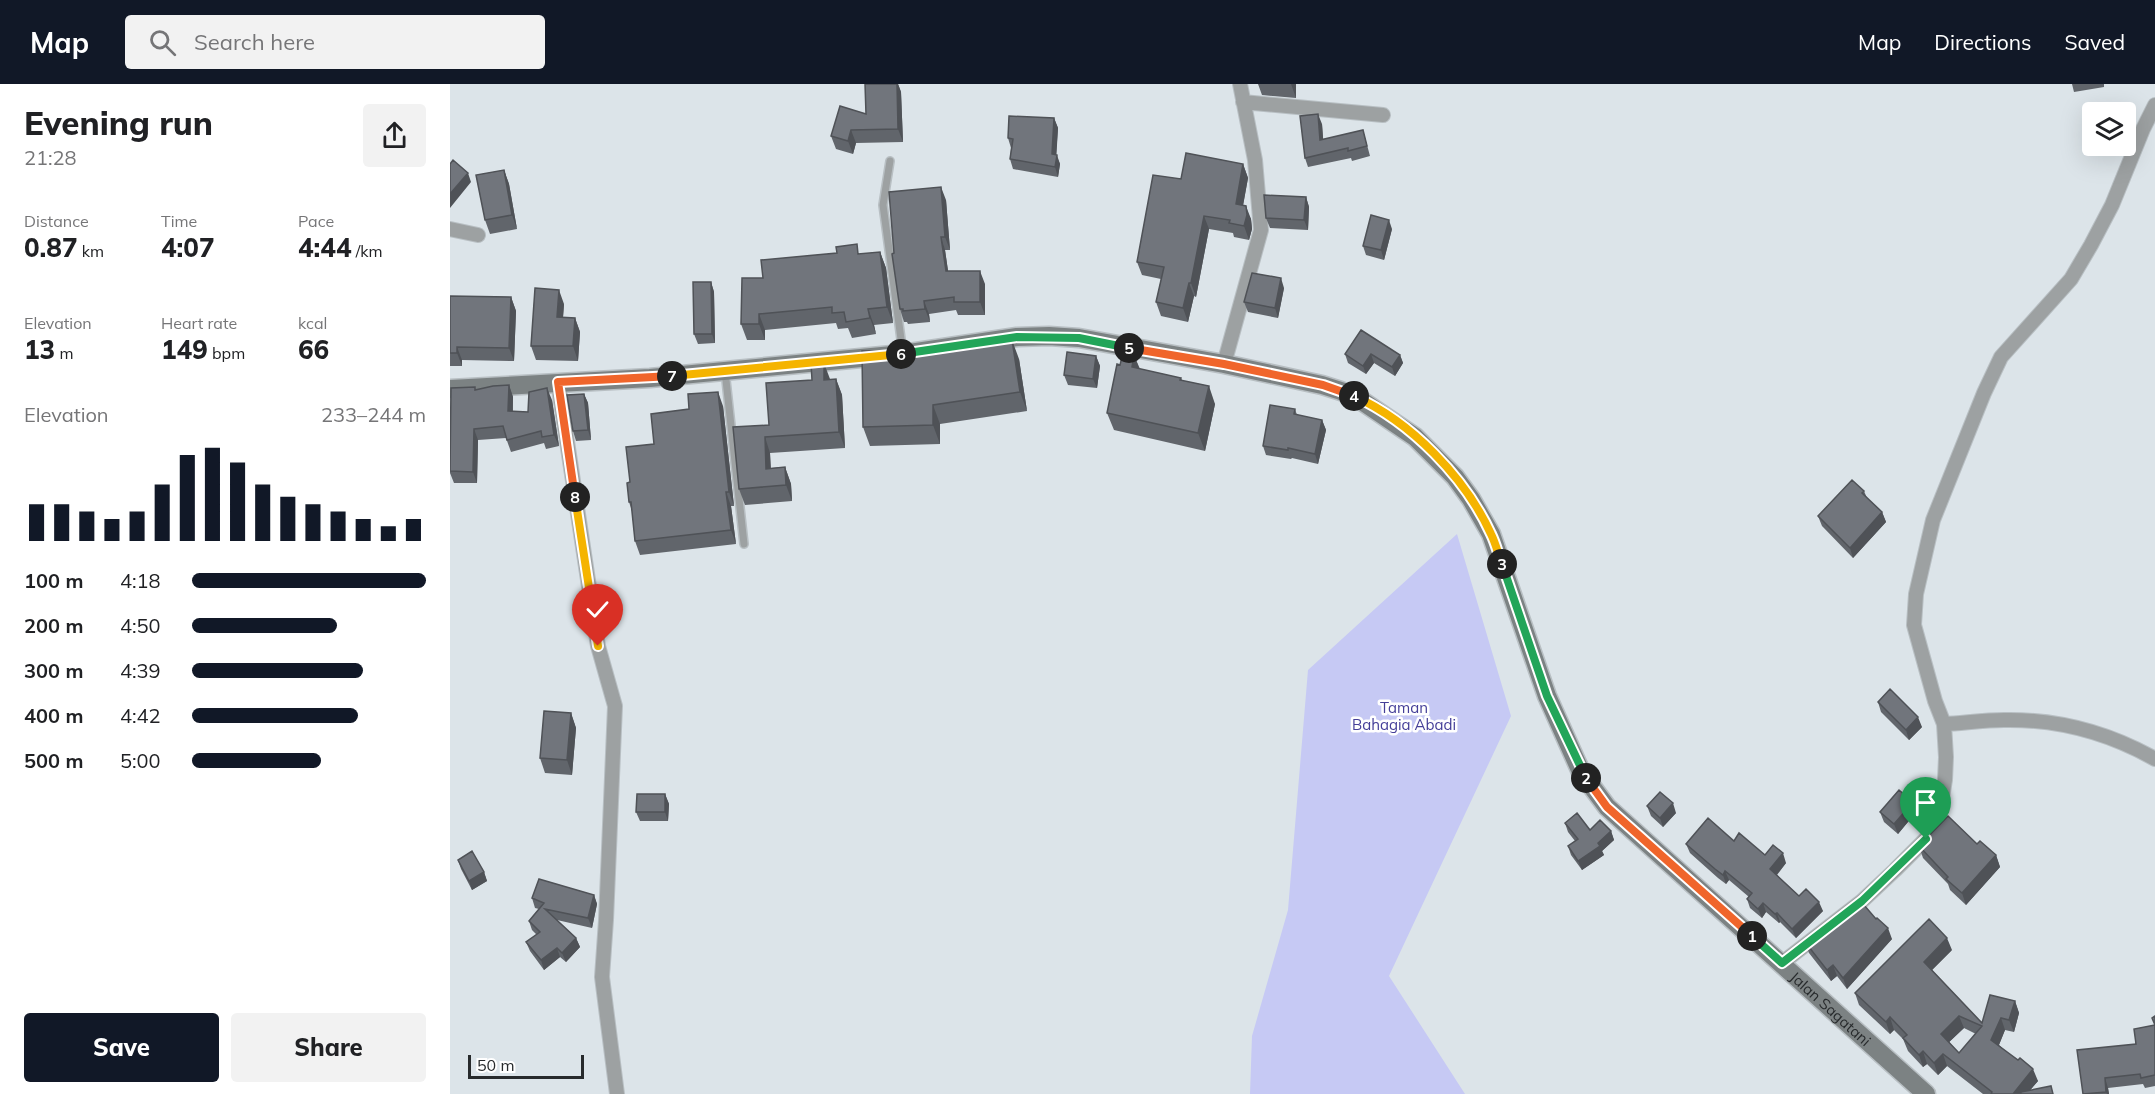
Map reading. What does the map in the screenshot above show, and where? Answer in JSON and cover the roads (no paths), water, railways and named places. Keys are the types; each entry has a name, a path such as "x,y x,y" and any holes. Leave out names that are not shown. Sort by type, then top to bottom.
{"street":[{"path":"1224,364 1261,230 1255,160 1240,84"},
{"path":"1243,102 1383,115"},
{"path":"1782,963 1862,901 1926,839 1939,815 1945,780 1944,724 1935,701 1914,625 1916,594 1933,520 1984,393 2001,357 2071,279 2112,205 2155,105"},
{"path":"450,229 478,235"},
{"name":"Jalan Sagatani","path":"450,389 651,378 903,354 1017,337 1049,336 1079,338 1224,364 1323,385 1359,399 1415,437 1455,477 1471,499 1491,534 1547,696 1581,772 1594,792 1607,807 1926,1094"},
{"path":"558,382 598,646 615,706 602,977 617,1094"},
{"path":"1944,724 2005,720 2052,723 2092,731 2131,745 2155,759"}],"lane":[{"path":"890,161 883,205 903,354"},
{"path":"725,370 744,544"}],"park label":[{"name":"Taman Bahagia Abadi","path":"1404,716"}]}
